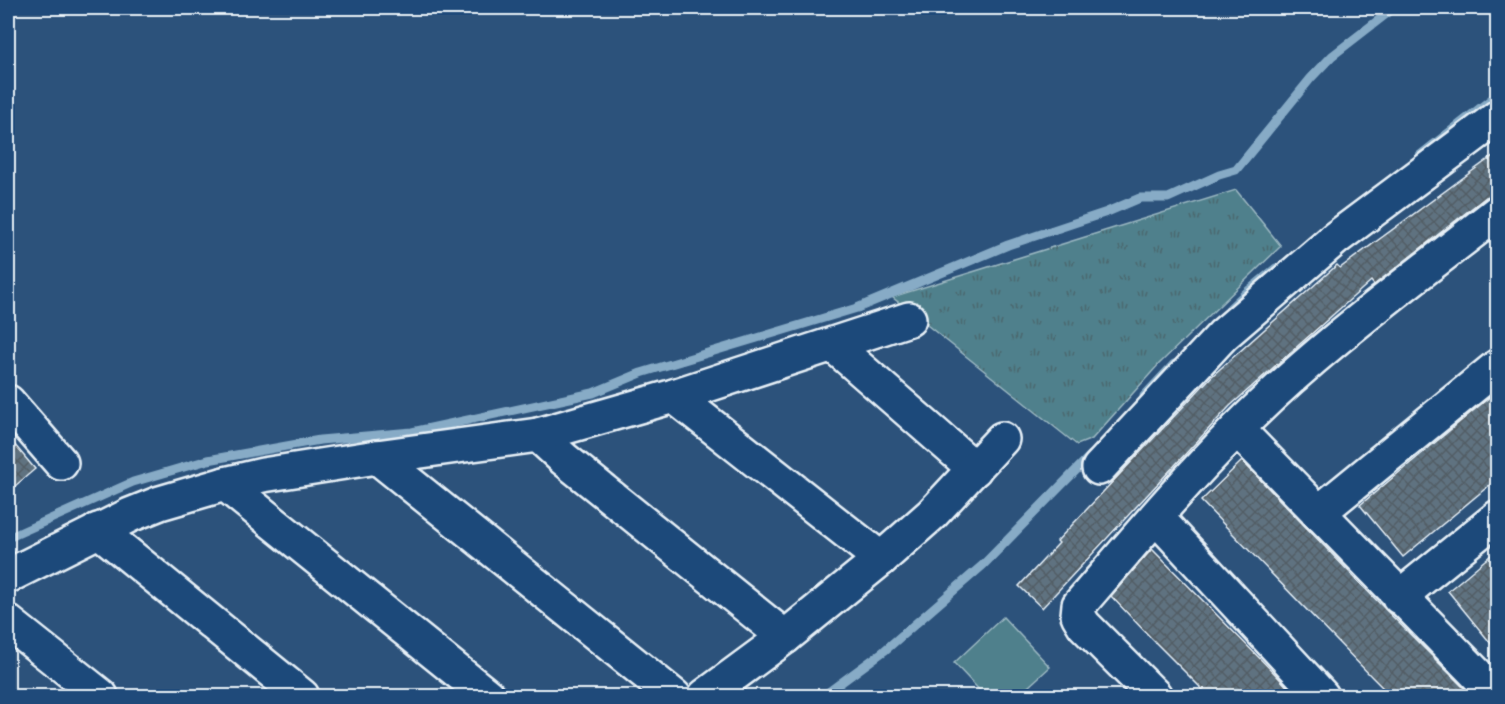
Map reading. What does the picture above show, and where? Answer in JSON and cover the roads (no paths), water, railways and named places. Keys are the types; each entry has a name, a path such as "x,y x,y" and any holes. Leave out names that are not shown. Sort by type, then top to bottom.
{"street":[{"path":"1100,468 1223,335 1336,238 1497,117"},
{"path":"1155,696 1084,625 1078,615 1079,605 1237,429 1318,354 1497,212"},
{"path":"8,576 98,530 160,502 263,475 377,456 538,435 674,396 909,319"},
{"path":"833,345 975,469"},
{"path":"1318,513 1497,366"},
{"path":"674,396 881,559"},
{"path":"8,402 61,464"},
{"path":"1237,429 1399,597 1492,682"},
{"path":"538,435 564,459 785,637"},
{"path":"705,696 785,637 881,559 932,514 1002,439"},
{"path":"377,456 674,696"},
{"path":"225,484 488,696"},
{"path":"1156,517 1322,696"},
{"path":"1399,597 1497,517"},
{"path":"98,530 302,696"},
{"path":"8,622 101,696"}],"waterway":[{"path":"8,538 133,482 208,460 320,440 412,432 593,393 641,373 857,308 1008,245 1107,212 1140,198 1168,198 1219,175 1236,170 1311,78 1332,56 1394,8"},
{"path":"1419,156 1498,94"},
{"path":"1230,308 1276,268"},
{"path":"1144,396 1174,364"},
{"path":"823,696 884,651 983,565 1091,455"}]}
